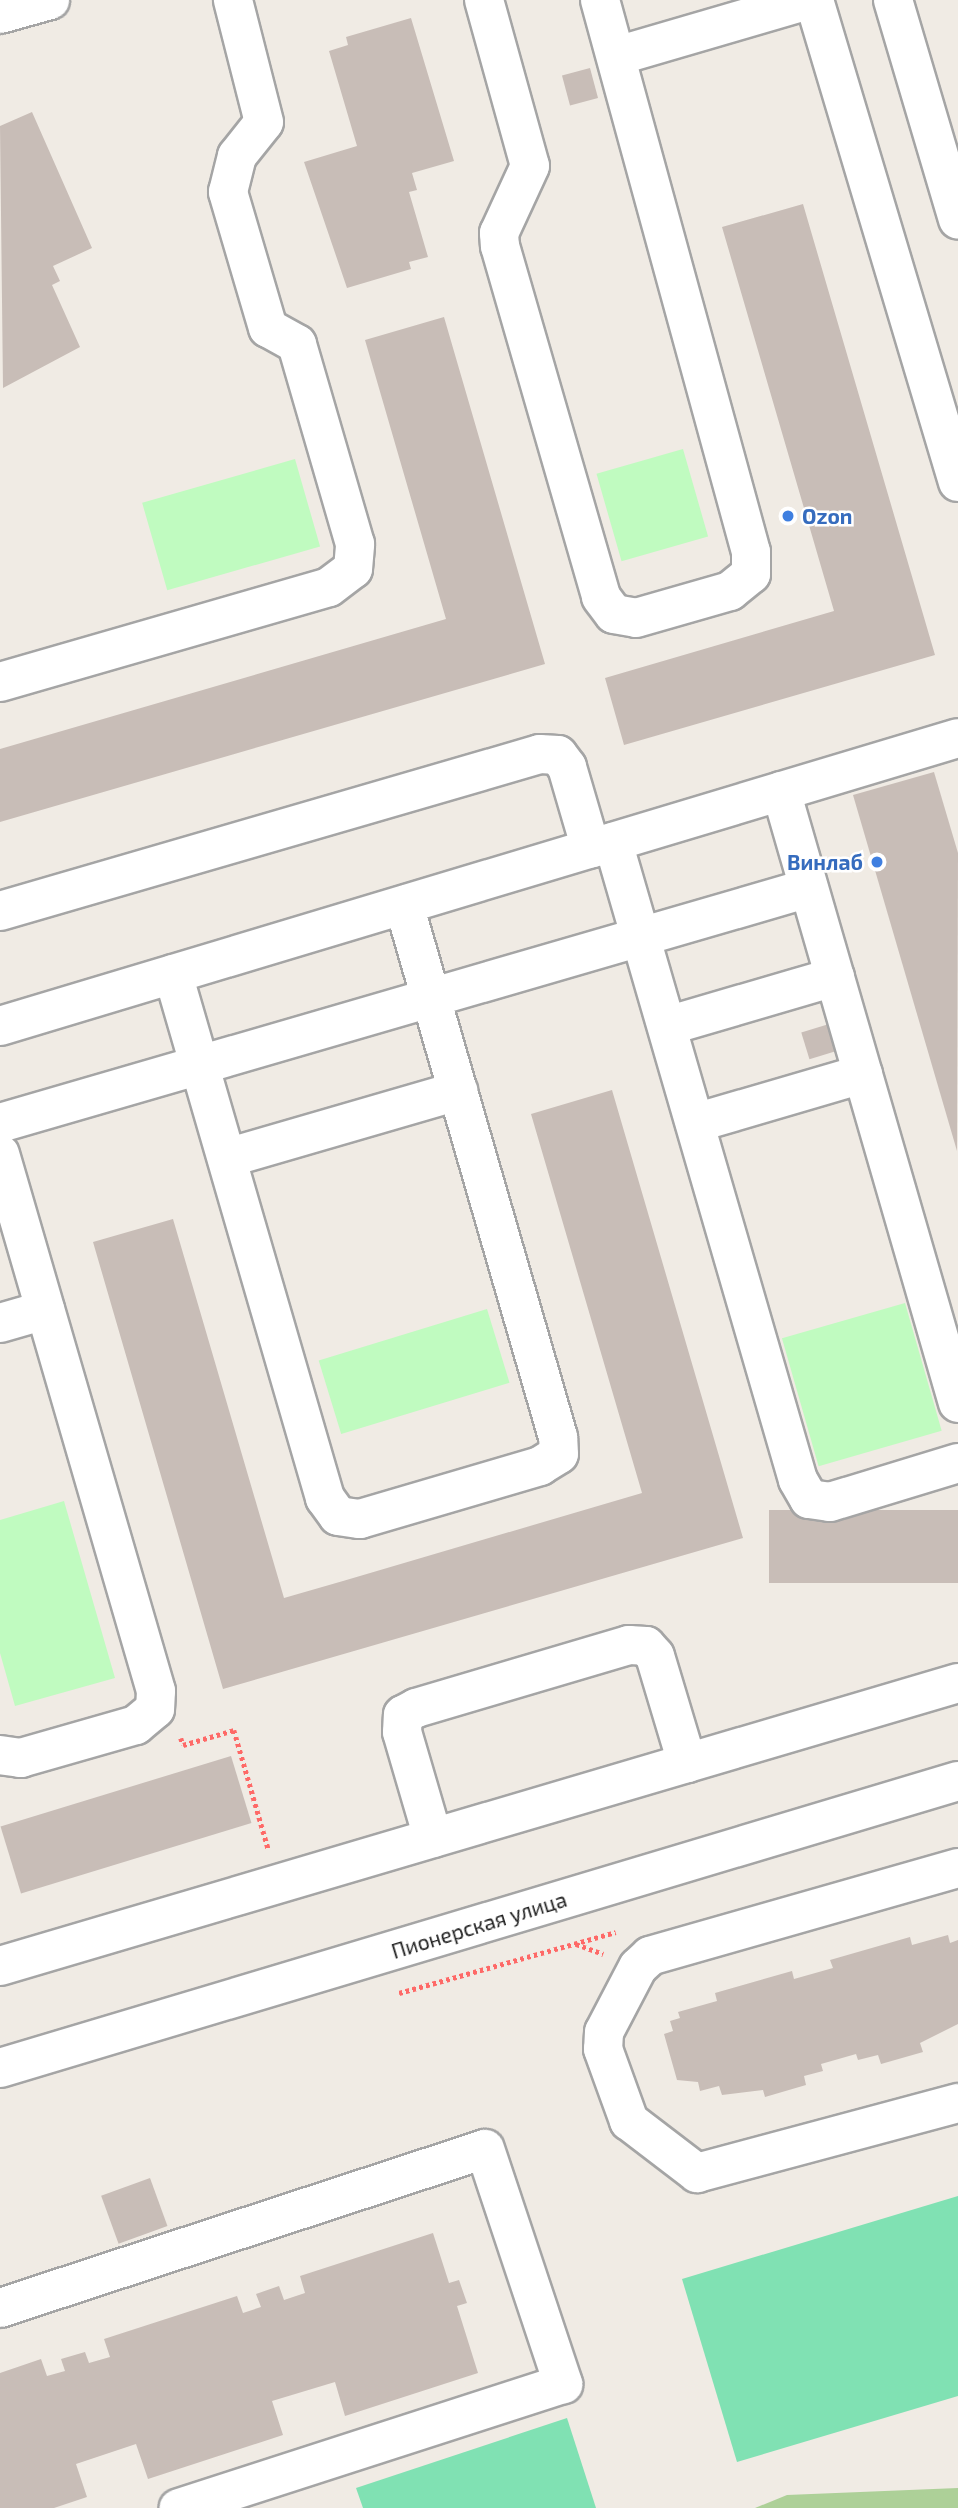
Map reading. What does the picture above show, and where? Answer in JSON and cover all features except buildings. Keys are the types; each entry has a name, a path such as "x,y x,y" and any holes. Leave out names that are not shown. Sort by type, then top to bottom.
{"street":[{"path":"0,14 50,0"},
{"path":"0,682 329,587 353,569 355,544 297,344 268,328 229,192 237,156 264,122 233,0"},
{"path":"484,0 530,166 499,233 500,246 601,597 614,614 636,618 730,590 751,574 751,552 672,282 659,202 600,0"},
{"path":"617,56 812,0 958,482"},
{"path":"893,0 958,220"},
{"path":"0,1026 958,738"},
{"path":"0,911 540,754 558,755 567,767 641,937 809,1499 830,1502 958,1463"},
{"path":"781,791 958,1403"},
{"path":"0,1123 809,888"},
{"path":"173,974 325,1498 338,1516 360,1519 540,1466 559,1454 558,1437 404,905"},
{"path":"667,1026 835,977"},
{"path":"695,1123 863,1074"},
{"path":"227,1158 458,1091"},
{"path":"0,1154 9,1219 46,1310 156,1691 155,1709 136,1725 21,1758 0,1755"},
{"path":"0,1323 46,1310"},
{"path":"433,1838 403,1716 456,1696 629,1644 646,1646 655,1656 687,1763"},
{"path":"0,1966 958,1683"},
{"name":"Пионерская улица","path":"0,2068 958,1781"},
{"path":"958,1868 650,1956 626,1989 603,2049 629,2122 697,2174 958,2103"},
{"path":"0,2308 485,2149 563,2384 177,2508"}],"path":[{"path":"178,1727 183,1745 234,1730 270,1855"},
{"path":"382,1997 628,1928"}],"green space":[{"path":"683,449 708,536 622,561 596,474"},
{"path":"295,459 320,546 167,590 142,503"},
{"path":"905,1303 942,1431 819,1466 782,1338"},
{"path":"487,1309 510,1383 341,1434 319,1360"},
{"path":"64,1501 115,1678 15,1706 0,1653 0,1520"},
{"path":"958,2196 958,2396 737,2462 682,2279"},
{"path":"567,2418 596,2508 363,2508 356,2488"},
{"path":"958,2488 958,2508 755,2508 787,2495"}],"place":[{"name":"Ozon","path":"788,516"},
{"name":"Винлаб","path":"877,862"}]}
